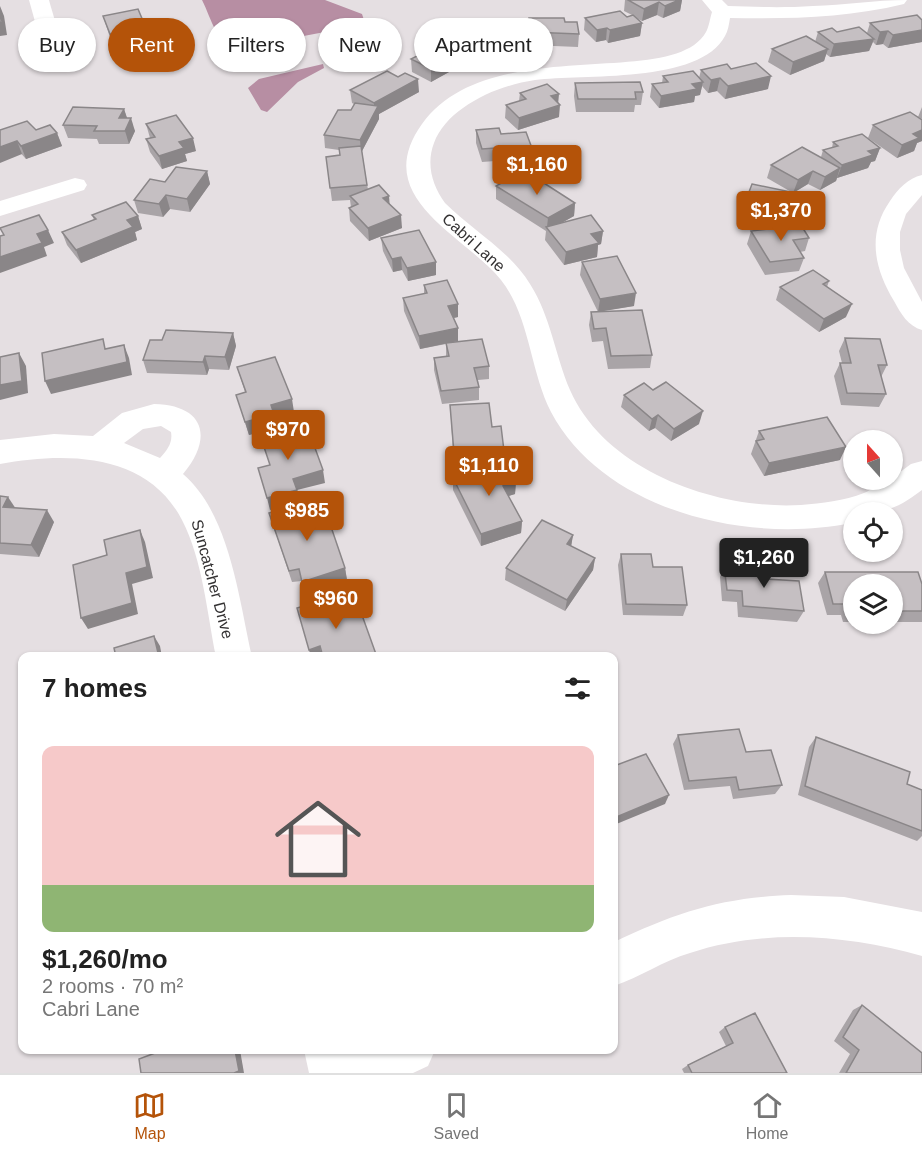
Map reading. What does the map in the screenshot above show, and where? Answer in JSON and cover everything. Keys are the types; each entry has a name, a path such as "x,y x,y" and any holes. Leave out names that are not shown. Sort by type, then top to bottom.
{"street":[{"path":"39,0 44,18"},
{"path":"717,6 830,11 897,0"},
{"name":"Cabri Lane","path":"717,6 720,28 713,41 698,51 672,62 639,67 534,74 498,82 450,106 425,136 418,164 424,189 440,213 501,265 520,289 539,330 559,397 576,426 613,462 649,484 677,497 717,510 788,519 824,517 874,503 895,492 922,473"},
{"path":"922,182 910,191 896,210 888,229 886,250 892,276 904,298 922,321"},
{"path":"0,209 75,185"},
{"path":"101,448 119,430 135,420 158,414 177,419 186,430 187,438 180,454 163,475"},
{"name":"Suncatcher Drive","path":"0,452 44,444 101,448 133,459 163,475 184,496 201,525 233,652"},
{"path":"618,962 710,925 749,919 827,916 922,933"},
{"path":"328,1054 332,1073"},
{"path":"358,1073 403,1054"}],"shaded area":[{"path":"202,0 325,0 362,14 363,18 318,18 318,33 306,36 306,18 210,18"},
{"path":"318,65 318,71 298,82 267,112 261,110 248,88 259,79 289,72 306,72 306,68"}],"building":[{"path":"628,0 679,0 665,6 659,2 644,9"},
{"path":"138,9 142,18 108,18 108,29 103,16"},
{"path":"620,11 627,17 633,15 642,23 610,30 607,28 597,30 585,18"},
{"path":"917,15 922,20 922,30 893,35 888,31 880,32 870,23"},
{"path":"553,18 564,18 565,22 577,22 579,34 553,33"},
{"path":"859,27 874,39 834,44 818,32 832,28 837,32"},
{"path":"806,36 828,49 793,62 772,49"},
{"path":"756,63 771,76 728,86 720,78 711,80 701,70 727,64 731,69"},
{"path":"693,71 703,82 692,84 697,89 661,96 652,84 668,82 663,76"},
{"path":"385,72 398,77 405,73 418,79 374,103 350,90"},
{"path":"640,82 643,92 635,92 636,99 578,99 575,83"},
{"path":"547,84 559,94 551,96 560,105 519,118 506,105 526,99 520,93"},
{"path":"355,103 378,106 360,140 324,135 338,110 351,110"},
{"path":"73,107 124,109 119,118 131,118 125,131 94,131 97,126 63,125"},
{"path":"910,112 922,120 922,130 913,134 919,138 902,145 873,125"},
{"path":"176,115 193,138 179,142 184,148 159,156 146,139 155,137 146,124"},
{"path":"27,121 36,130 50,125 57,133 21,146 17,141 0,147 0,130"},
{"path":"499,128 501,134 526,132 536,159 500,162 495,148 482,149 476,130"},
{"path":"862,134 880,148 868,151 873,155 842,165 823,150 838,146 833,142"},
{"path":"361,146 367,185 330,188 326,157 340,155 339,148"},
{"path":"802,147 840,168 825,177 813,171 798,180 771,165"},
{"path":"176,167 207,171 187,199 166,195 159,204 134,200 150,179 165,182"},
{"path":"533,176 575,203 548,218 496,186 512,177 521,183"},
{"path":"752,184 791,192 787,204 778,202 773,214 743,208"},
{"path":"379,185 389,196 383,198 401,215 368,228 349,208 358,204 350,196"},
{"path":"126,202 138,216 127,220 133,227 76,250 62,232 96,219 92,215"},
{"path":"39,215 48,230 37,234 42,243 0,257 0,236 4,235 0,228"},
{"path":"591,215 603,231 591,234 599,243 566,252 546,227"},
{"path":"801,225 809,238 793,240 804,258 770,262 751,231"},
{"path":"419,230 436,262 407,268 401,257 392,259 381,238"},
{"path":"617,256 636,293 600,299 582,262"},
{"path":"813,270 829,281 823,284 852,304 824,319 780,287"},
{"path":"447,280 458,304 448,306 458,328 419,336 403,298 427,293 424,285"},
{"path":"642,310 652,355 611,356 606,328 594,329 591,312"},
{"path":"166,330 233,333 225,357 205,356 203,362 143,360 150,340 162,340"},
{"path":"845,338 880,339 887,365 878,365 886,394 847,393 840,363 851,363"},
{"path":"103,339 105,349 124,345 127,362 45,381 42,353"},
{"path":"482,339 489,366 474,368 479,387 441,391 434,358 449,356 446,343"},
{"path":"19,353 22,381 0,385 0,357"},
{"path":"275,357 292,399 271,405 274,414 245,422 236,395 246,392 237,367"},
{"path":"666,382 703,411 674,429 658,415 652,419 624,395 644,383 653,390"},
{"path":"489,403 492,427 501,426 504,451 454,453 450,405"},
{"path":"827,417 843,442 843,448 769,463 756,441 764,439 759,431"},
{"path":"307,426 323,470 293,479 297,490 267,498 258,468 270,465 261,438"},
{"path":"506,462 516,481 503,486 522,521 481,534 453,478"},
{"path":"0,496 8,497 3,507 47,510 31,545 0,543"},
{"path":"304,504 309,518 326,512 345,568 302,582 299,569 289,571 269,513"},
{"path":"542,520 573,535 567,544 595,558 567,600 506,568"},
{"path":"140,530 147,567 126,573 132,603 81,618 73,565 107,555 104,540"},
{"path":"621,554 651,554 653,567 682,567 687,605 626,604"},
{"path":"724,565 765,568 766,579 799,581 804,611 743,606 742,591 727,590"},
{"path":"825,572 918,572 922,584 922,611 903,611 903,574 843,574 843,604 833,604"},
{"path":"331,598 336,611 358,604 375,652 322,652 320,646 309,650 297,608"},
{"path":"154,636 158,652 115,652 114,648"},
{"path":"739,729 746,752 771,750 782,785 739,790 736,777 689,781 678,735"},
{"path":"816,737 910,772 907,784 922,790 922,831 805,786"},
{"path":"646,754 669,795 618,816 618,764"},
{"path":"862,1005 922,1053 922,1073 846,1073 859,1050 843,1037"},
{"path":"755,1013 787,1073 692,1073 688,1065 733,1043 725,1027"},
{"path":"152,1054 236,1054 239,1071 234,1073 141,1073 139,1059"}]}
